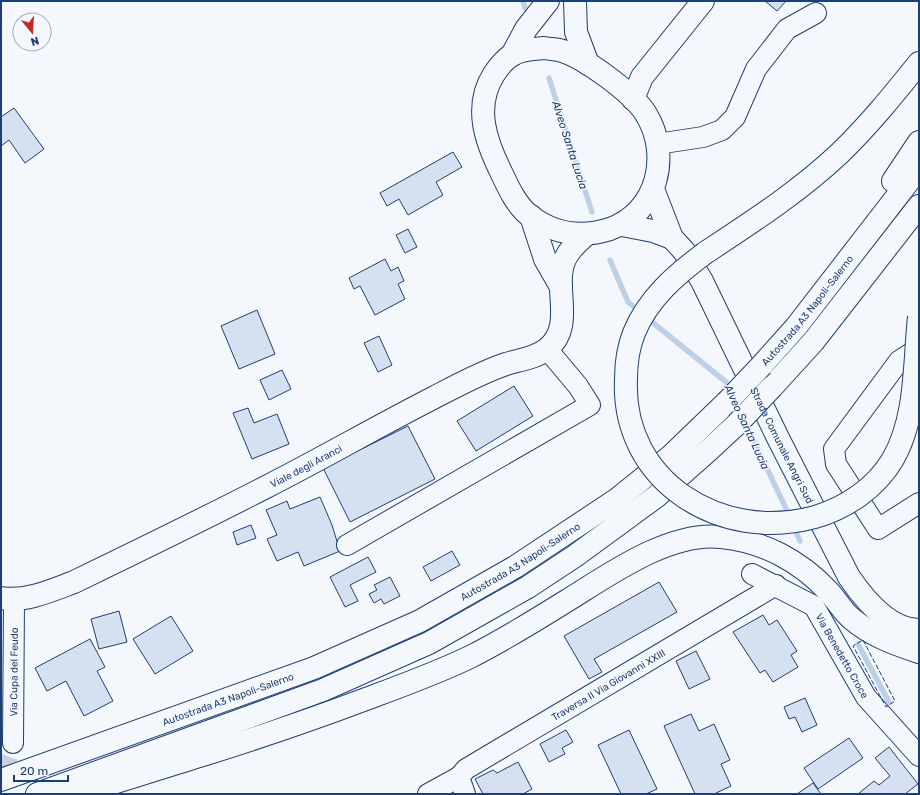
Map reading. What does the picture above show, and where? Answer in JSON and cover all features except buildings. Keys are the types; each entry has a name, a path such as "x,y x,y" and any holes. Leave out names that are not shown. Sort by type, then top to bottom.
{"main road":[{"path":"512,54 544,48 560,50 588,64 633,99 645,114 657,144 658,171 654,189 645,205 622,225 587,234 572,234 558,230 531,216 522,209 508,188 486,138 483,121 483,104 488,84 499,67 512,54 526,29 548,1"},
{"path":"574,1 576,32 588,64"},
{"path":"633,99 642,77 703,1"},
{"path":"919,63 873,119 840,153 815,175 769,210 706,253 663,288 647,308 634,333 626,359 625,394 630,425 641,452 660,478 683,497 714,513 743,522 769,524 800,521 829,513 851,502 876,481 892,460 904,435 911,407 919,317"},
{"path":"840,272 848,254 919,142"},
{"name":"Autostrada A3 Napoli-Salerno","path":"1,780 314,668 420,621 515,567 616,500 672,455 727,402 762,365 796,327 840,272 919,168"},
{"name":"Strada Comunale Angri Sud","path":"654,189 672,238 684,251 702,281 774,431 849,577 863,597 879,613 898,624 918,631"},
{"path":"37,794 323,690 429,643 521,591 576,556 657,496 700,459 737,424 818,336 919,206"},
{"path":"531,216 545,259 561,287"},
{"name":"Strada Comunale Angri Sud","path":"622,225 653,231 672,238"},
{"path":"547,349 556,338 563,314 561,287 564,260 571,249 587,234"},
{"name":"Viale degli Aranci","path":"8,599 42,594 74,582 266,487 435,397 494,369 536,355 547,349"},
{"path":"76,794 285,729 400,687 469,657 527,626 641,557 670,544 699,537 722,537 755,544 784,555 806,569 829,592 851,618 880,638 919,652"}],"street":[{"path":"657,144 703,137 722,130 735,117 756,69 787,29 816,13"},
{"path":"919,348 899,361 834,449 836,464 878,529 919,503"},
{"path":"347,546 590,405 578,386 547,349"},
{"name":"Via Benedetto Croce","path":"752,574 776,585 814,606 866,697 919,756"},
{"name":"Traversa II Via Giovanni XXIII","path":"428,794 462,786 466,769 776,585"},
{"name":"Via Cupa del Feudo","path":"8,599 13,743"}],"waterway":[{"name":"Alveo Santa Lucia","path":"523,1 525,8"},
{"name":"Alveo Santa Lucia","path":"549,78 592,212"},
{"name":"Alveo Santa Lucia","path":"610,260 628,302 640,312"},
{"name":"Alveo Santa Lucia","path":"647,318 726,382 730,390"},
{"name":"Alveo Santa Lucia","path":"745,422 790,517"},
{"name":"Alveo Santa Lucia","path":"793,525 800,541"},
{"name":"Alveo Santa Lucia","path":"858,644 889,702"}],"tunnel":[{"path":"1,775 13,743"}],"fence":[{"path":"863,640 895,701 886,707 853,646 863,640"}]}
